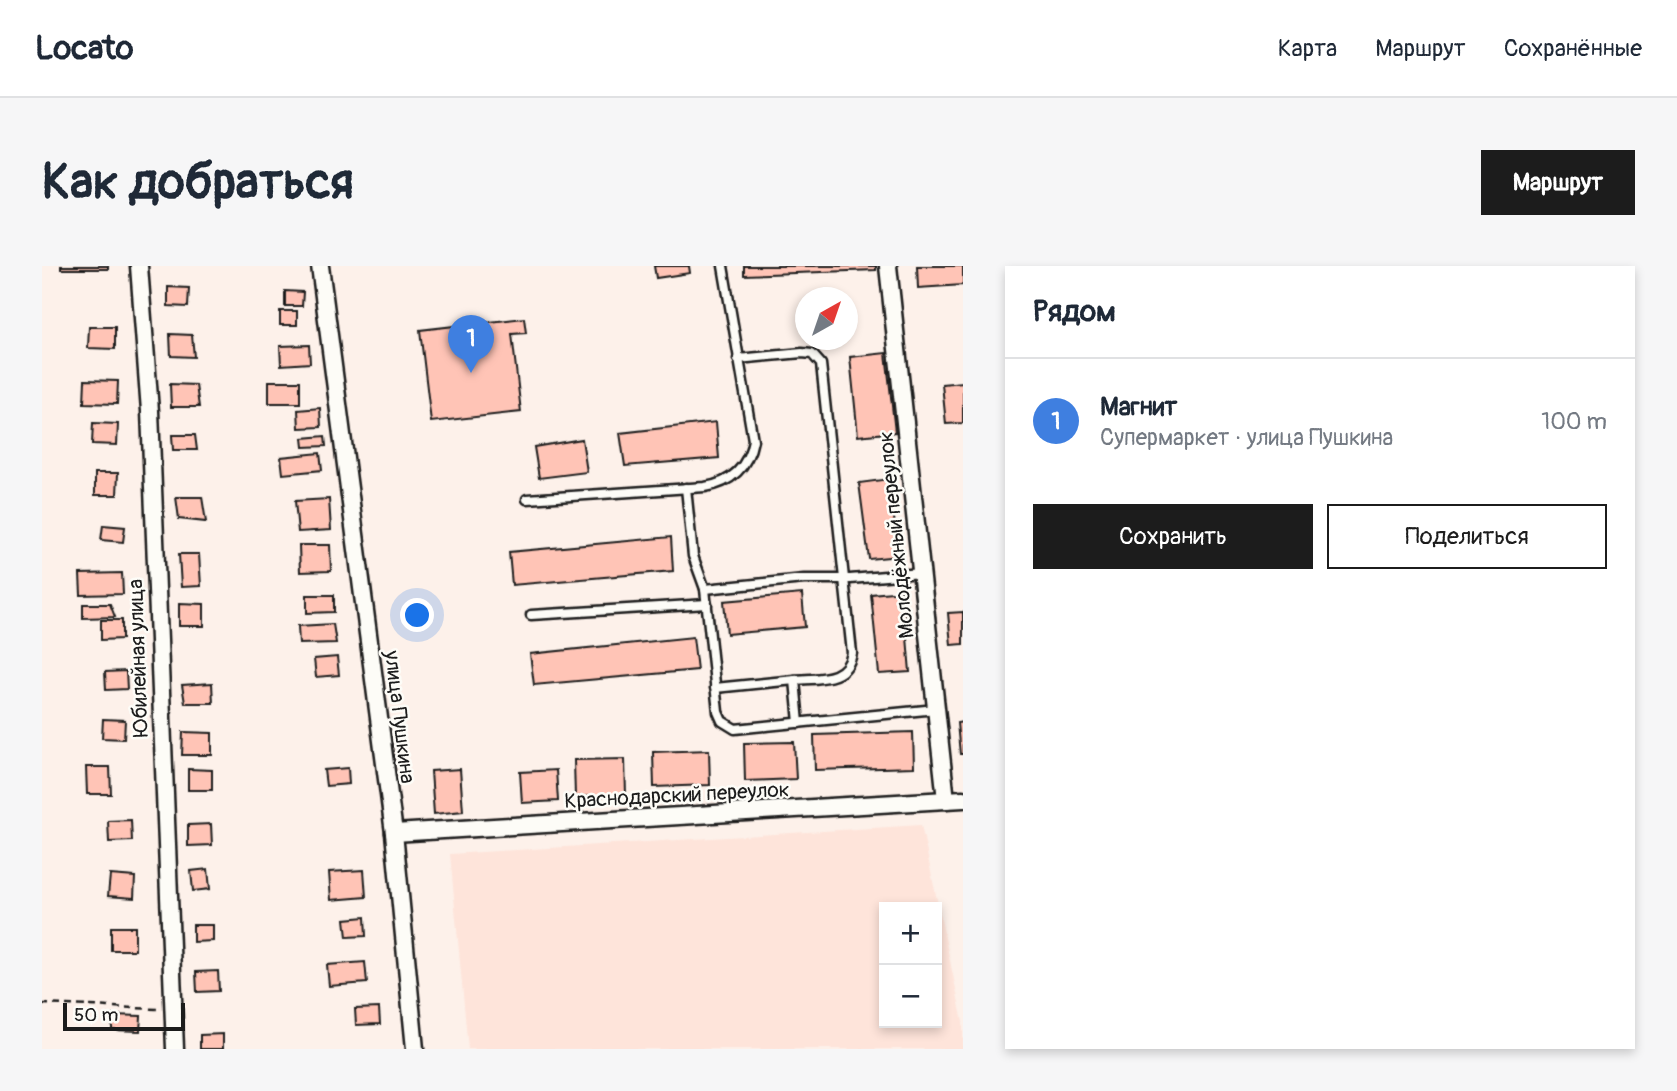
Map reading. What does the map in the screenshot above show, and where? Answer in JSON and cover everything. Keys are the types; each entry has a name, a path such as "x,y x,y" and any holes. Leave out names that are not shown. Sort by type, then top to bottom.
{"street":[{"name":"Юбилейная улица","path":"139,266 150,425 175,1049"},
{"name":"улица Пушкина","path":"320,266 394,833 415,1049"},
{"name":"Молодёжный переулок","path":"888,266 946,800"},
{"name":"Краснодарский переулок","path":"394,833 963,799"}],"lane":[{"path":"527,499 717,485 732,478 747,461 752,440 723,266"},
{"path":"715,688 839,674 850,663 852,653 821,364 812,354 803,353 738,359"},
{"path":"687,488 693,556 705,589 718,712 727,726 734,729 936,709"},
{"path":"705,589 804,579 921,573"},
{"path":"531,615 707,604"},
{"path":"795,680 799,723"}],"path":[{"path":"42,1004 173,1009"}],"shaded area":[{"path":"921,825 937,902 879,902 879,1028 942,1028 942,924 963,1022 963,1049 468,1049 450,854"}],"building":[{"path":"61,266 108,266 108,269 61,269"},
{"path":"654,266 689,266 690,273 656,278"},
{"path":"744,266 876,266 876,270 744,275"},
{"path":"917,266 963,266 963,285 918,288"},
{"path":"168,287 189,288 188,307 168,306"},
{"path":"285,291 303,292 302,306 285,306"},
{"path":"280,311 297,311 297,325 280,325"},
{"path":"524,318 526,333 512,334 521,412 431,422 420,330"},
{"path":"89,327 115,327 115,349 88,348"},
{"path":"170,334 192,335 194,357 171,356"},
{"path":"309,345 310,363 281,365 280,346"},
{"path":"886,353 895,432 858,436 850,357"},
{"path":"85,380 118,381 117,404 84,403"},
{"path":"269,381 300,381 300,403 269,403"},
{"path":"963,382 963,423 946,424 942,384"},
{"path":"170,384 196,385 199,407 171,407"},
{"path":"320,408 321,427 299,428 298,410"},
{"path":"716,422 719,458 625,466 620,433"},
{"path":"93,423 118,424 117,445 92,444"},
{"path":"172,435 195,435 197,450 173,450"},
{"path":"325,436 326,446 304,447 303,438"},
{"path":"582,439 587,472 539,478 534,447"},
{"path":"320,453 322,470 283,474 281,457"},
{"path":"95,473 118,473 117,495 95,495"},
{"path":"889,479 899,556 869,559 859,483"},
{"path":"176,497 202,497 206,522 179,519"},
{"path":"329,499 331,530 298,532 295,501"},
{"path":"103,525 125,527 123,542 101,540"},
{"path":"671,537 673,571 512,585 509,552"},
{"path":"299,545 330,545 331,571 300,572"},
{"path":"179,554 199,554 201,586 181,587"},
{"path":"122,573 123,594 81,595 80,574"},
{"path":"903,591 910,672 879,674 871,594"},
{"path":"802,594 805,627 727,634 724,601"},
{"path":"307,595 334,595 334,612 307,613"},
{"path":"179,603 204,604 204,626 179,626"},
{"path":"83,604 110,604 115,617 83,618"},
{"path":"963,612 963,644 951,645 948,613"},
{"path":"101,620 122,620 122,639 101,640"},
{"path":"333,624 336,643 299,644 298,626"},
{"path":"693,637 697,670 534,685 530,654"},
{"path":"337,657 339,675 316,677 314,659"},
{"path":"126,671 127,689 106,690 105,672"},
{"path":"212,683 213,703 185,703 182,685"},
{"path":"103,719 125,720 124,739 102,738"},
{"path":"963,722 963,754 960,754 957,723"},
{"path":"183,732 212,733 212,755 182,755"},
{"path":"913,732 914,767 815,770 814,735"},
{"path":"794,742 796,779 745,781 744,743"},
{"path":"709,750 710,785 654,787 653,752"},
{"path":"625,759 626,795 575,797 574,760"},
{"path":"86,767 110,767 111,794 87,794"},
{"path":"348,768 349,784 326,786 324,770"},
{"path":"188,769 212,770 212,790 188,790"},
{"path":"460,769 463,811 434,814 431,771"},
{"path":"556,770 558,801 522,803 520,772"},
{"path":"131,820 132,841 109,842 108,821"},
{"path":"211,824 212,845 188,846 188,825"},
{"path":"208,869 210,889 193,891 191,871"},
{"path":"364,870 366,897 331,900 329,872"},
{"path":"110,875 135,877 134,898 108,896"},
{"path":"365,917 366,936 347,937 345,919"},
{"path":"193,925 213,925 213,941 193,942"},
{"path":"111,927 135,927 135,950 111,950"},
{"path":"365,962 367,983 329,986 327,965"},
{"path":"218,971 219,991 197,992 196,972"},
{"path":"379,1008 380,1024 356,1025 355,1009"},
{"path":"112,1015 141,1016 140,1031 112,1030"},
{"path":"223,1034 223,1049 200,1049 200,1035"}],"place":[{"name":"Магнит","path":"471,373"}]}
